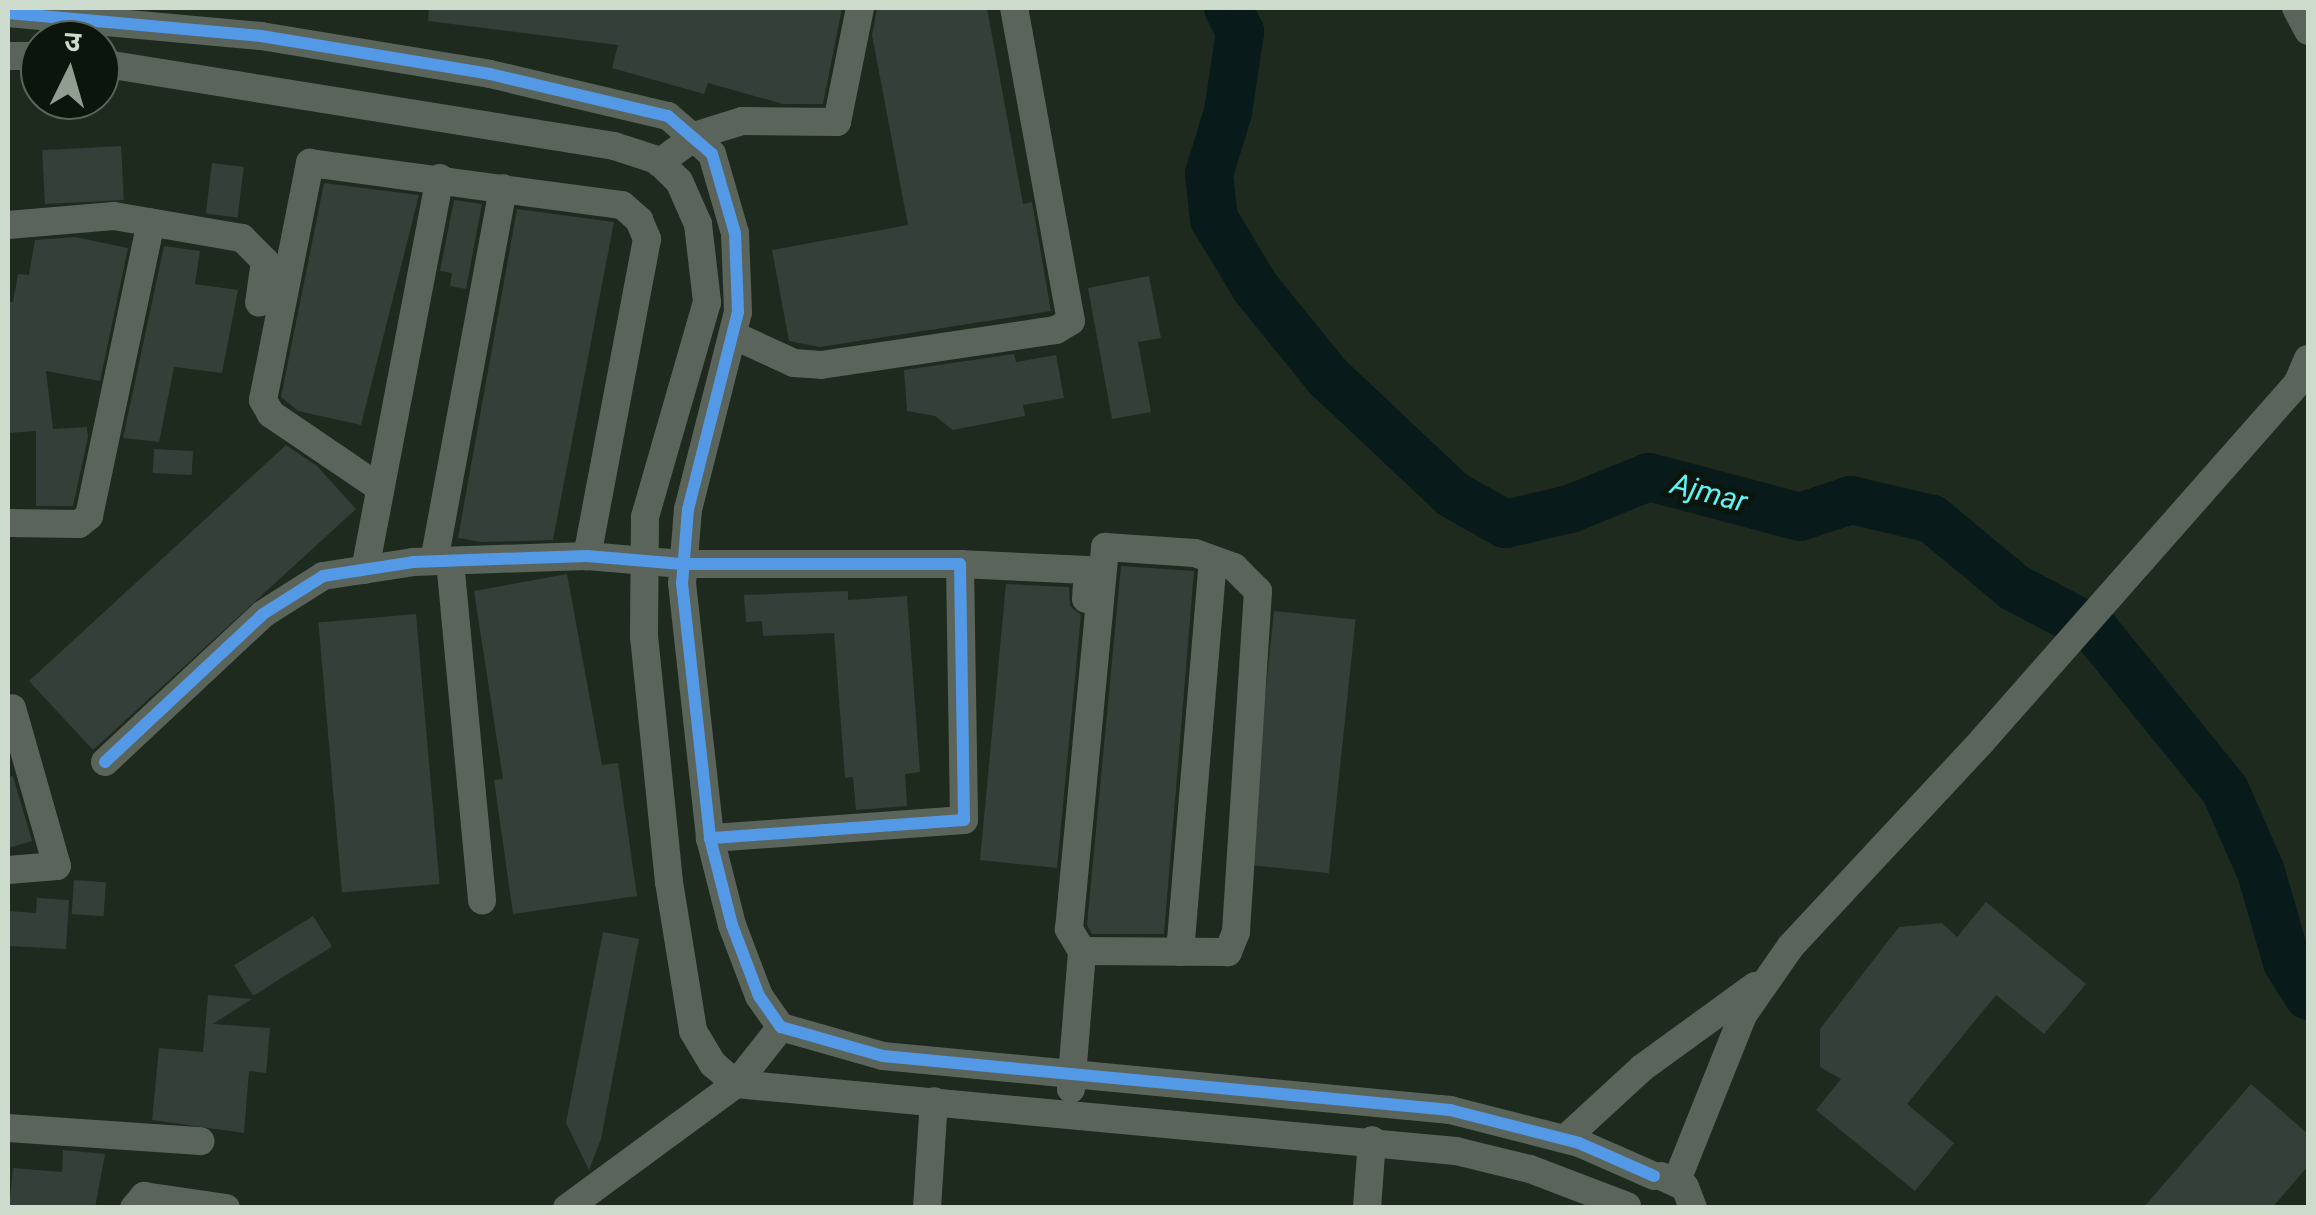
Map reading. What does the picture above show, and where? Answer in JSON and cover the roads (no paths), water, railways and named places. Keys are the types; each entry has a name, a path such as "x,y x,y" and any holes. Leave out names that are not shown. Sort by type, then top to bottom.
{"street":[{"path":"660,163 697,135 742,122 838,122 860,8"},
{"path":"733,335 794,363 821,366 1056,330 1071,320 1014,8"},
{"path":"2296,8 2308,31"},
{"path":"8,13 261,36 490,74 668,116 697,135 726,190 740,268 733,335 720,376 682,564 710,838 739,943 759,996 782,1027 883,1056 1450,1110 1566,1138 1666,1178 1694,1208"},
{"path":"120,66 614,146 660,163 679,182 698,224 706,270 704,326 694,365 654,471 643,556 657,779 692,1031 713,1064 736,1084 1372,1140 1530,1169 1627,1207 1635,1187 1666,1178 1742,1015 1768,978 1982,742 2305,373"},
{"path":"380,488 271,414 263,400 302,178 310,163 320,160 622,205 639,220 647,239 587,556"},
{"path":"365,570 440,178"},
{"path":"482,900 442,561 503,188"},
{"path":"9,230 114,216 255,244 264,261 258,303"},
{"path":"8,523 78,524 89,516 150,222"},
{"path":"1070,1111 1082,951 1069,928 1106,547 1213,560 1234,567 1258,590 1236,932 1228,952 1082,951"},
{"path":"106,762 264,614 323,576 442,561 587,556 643,556 682,564 960,564 1088,570 1064,862"},
{"path":"1180,952 1213,560"},
{"path":"710,838 964,820 960,564"},
{"path":"8,870 58,866 12,708"},
{"path":"1566,1138 1642,1068 1768,978"},
{"path":"567,1208 736,1084 782,1027"},
{"path":"927,1208 934,1101"},
{"path":"8,1128 201,1141"},
{"path":"1367,1208 1372,1140"},
{"path":"134,1208 144,1196 226,1208"}],"waterway":[{"name":"Ajmar","path":"1228,8 1240,32 1228,112 1209,174 1214,219 1255,287 1328,377 1452,494 1505,524 1570,509 1649,477 1800,517 1851,500 1932,519 2015,588 2095,630 2225,790 2261,872 2287,962 2308,996"}]}
